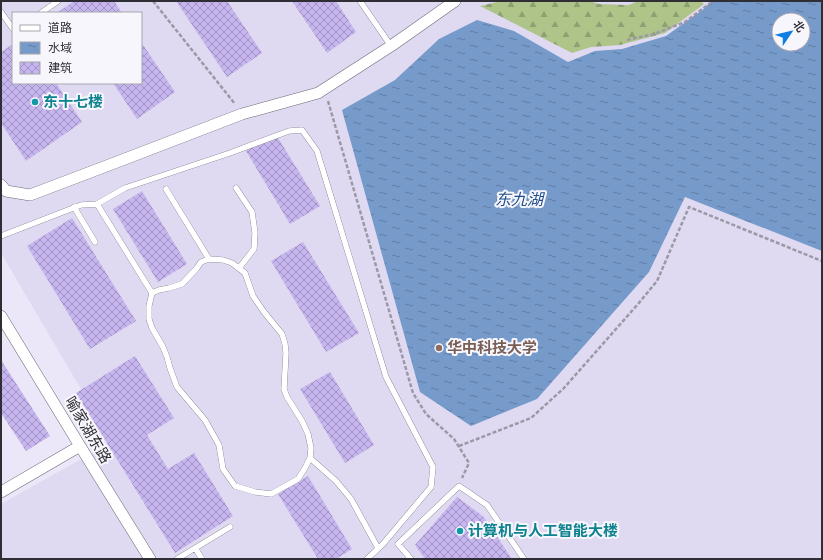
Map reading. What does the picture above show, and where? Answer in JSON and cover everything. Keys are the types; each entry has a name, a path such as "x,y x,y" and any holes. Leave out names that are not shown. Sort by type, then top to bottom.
{"street":[{"path":"1,185 6,191 30,195 242,114 318,93 391,46 455,1"},
{"name":"喻家湖东路","path":"1,316 150,559"},
{"path":"1,492 80,446"}],"lane":[{"path":"42,12 58,1"},
{"path":"360,1 391,46"},
{"path":"1,12 12,28"},
{"path":"1,236 74,207 80,205 97,204 126,188 230,153 289,131 302,130 317,151 386,377 433,467 431,486 367,559"},
{"path":"236,188 252,212 255,233 254,249 239,268"},
{"path":"166,189 209,259"},
{"path":"97,204 152,294 149,306 149,319 152,328 163,347 177,387 205,420 219,445 223,469 235,486 255,492 271,494 298,479 310,458 311,448 308,434 284,389 285,344 282,334 259,305 245,273 232,263 223,260 209,259 201,262 182,284 160,290 152,294"},
{"path":"74,207 95,242"},
{"path":"310,458 336,481 351,499 378,548"},
{"path":"411,559 398,544 459,486 487,505 524,559"},
{"path":"177,559 230,527"},
{"path":"195,548 202,559"}],"path":[{"path":"153,1 242,114"},
{"path":"627,40 654,34 685,22 713,1"},
{"path":"324,89 413,393 426,414 454,438 469,463 459,486"},
{"path":"459,446 530,418 563,389 657,281 690,207 822,261"}],"shaded area":[{"name":"华中科技大学","path":"1,1 822,1 822,559 1,559 1,504 112,442 1,253"}],"green space":[{"path":"501,1 589,1 599,4 629,5 638,1 701,1 704,4 665,33 620,45 591,47 572,53 480,6"}],"water":[{"name":"东九湖","path":"711,1 822,1 822,251 685,197 649,272 537,399 471,426 420,392 342,110 395,80 439,39 477,20 514,31 568,62 595,51 622,49 666,36 705,8"}],"building":[{"path":"74,1 114,1 121,12 58,12"},
{"path":"176,1 227,1 262,53 227,77"},
{"path":"292,1 336,1 356,32 327,53"},
{"name":"东十七楼","path":"142,43 175,92 137,119 114,84 142,84"},
{"name":"东十七楼","path":"12,45 12,84 57,84 82,122 26,161 1,123 1,52"},
{"path":"275,133 320,206 290,224 246,151"},
{"path":"142,191 187,264 158,282 113,209"},
{"path":"72,218 136,321 90,349 27,246"},
{"path":"303,242 359,333 326,352 271,261"},
{"path":"135,356 174,418 147,435 168,469 194,453 233,516 175,553 76,393"},
{"path":"1,360 50,436 26,451 1,413"},
{"path":"330,372 374,445 345,463 300,389"},
{"path":"308,476 352,549 336,559 318,559 278,494"},
{"name":"计算机与人工智能大楼","path":"457,497 484,517 512,559 425,559 415,545"}],"place":[{"name":"东十七楼","path":"35,102"},
{"name":"华中科技大学","path":"439,348"},
{"name":"计算机与人工智能大楼","path":"460,531"}]}
